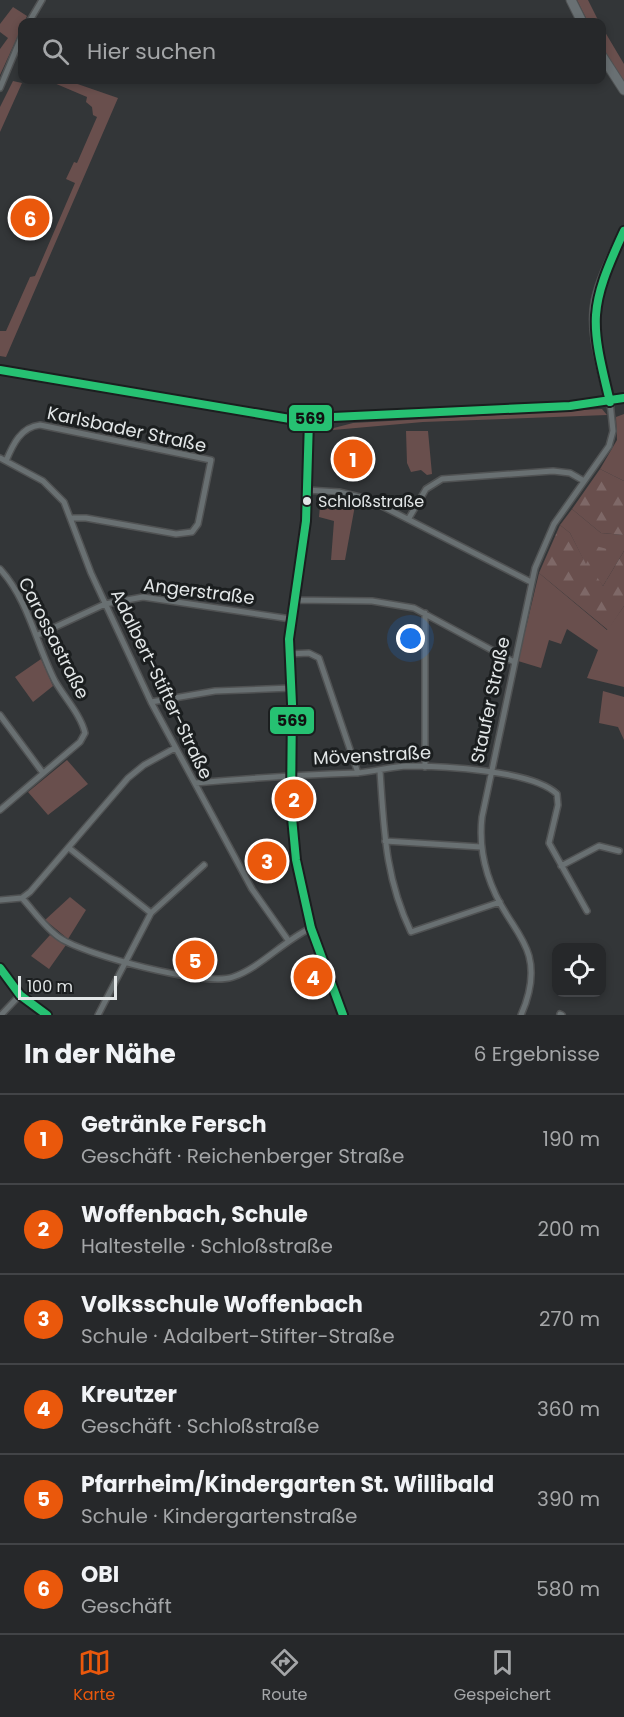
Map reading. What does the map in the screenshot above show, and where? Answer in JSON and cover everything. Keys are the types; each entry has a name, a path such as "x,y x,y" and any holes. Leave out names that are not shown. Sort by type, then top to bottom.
{"main road":[{"path":"571,0 580,18"},
{"path":"606,62 624,90"},
{"path":"610,402 594,311 597,295 624,231"}],"street":[{"path":"31,18 42,0"},
{"path":"0,88 18,45"},
{"path":"0,370 256,415 309,420 610,402 624,398"},
{"name":"Staufer Straße","path":"521,1015 529,994 529,956 500,902 481,848 480,834 490,774 531,582 551,529 610,442 613,431 610,402"},
{"path":"309,420 306,520 291,619 289,654 291,774 296,860 311,928 343,1015"},
{"name":"Karlsbader Straße","path":"3,460 21,434 28,428 40,425 211,460 198,524 192,532 176,534 86,518 73,518"},
{"name":"Adalbert-Stifter-Straße","path":"3,460 51,487 61,497 73,518 91,573 151,702 252,889 288,940"},
{"path":"409,518 426,489 442,479 553,471 570,473 584,481"},
{"path":"307,490 356,495 409,518 531,582"},
{"name":"Carossastraße","path":"0,569 11,584 38,635 55,680 85,730 80,742 0,810"},
{"name":"Angerstraße","path":"38,635 105,604 132,598 151,597 291,619"},
{"path":"294,600 387,602 425,613 478,645 514,662"},
{"path":"425,613 425,767"},
{"path":"289,654 309,653 319,658 358,773"},
{"path":"151,702 215,691 291,688"},
{"path":"0,716 43,773"},
{"path":"0,900 22,898 69,848 135,771 175,748"},
{"name":"Mövenstraße","path":"195,783 291,774 358,773 403,766 534,780 557,794 558,805 549,843 561,866"},
{"path":"380,771 385,841 393,892 411,932 500,902"},
{"path":"385,841 481,848"},
{"path":"587,910 561,866 598,846 619,851"},
{"path":"69,848 151,913"},
{"path":"98,1015 124,961 151,913 204,865"},
{"path":"22,898 58,937 89,952 192,976 223,979 242,972 288,940 311,928"},
{"path":"0,969 20,995 47,1015"},
{"path":"1,1015 20,995"}],"green space":[{"path":"577,0 588,0 597,18 586,18"},
{"path":"13,7 27,16 18,18 18,36 0,75 0,49 8,38 0,32 0,24"},
{"path":"606,34 624,64 624,82 606,53"},
{"path":"13,81 22,84 0,132 0,107"},
{"path":"56,84 78,84 118,98 6,357 0,356 0,331 6,331 30,277 35,276 75,183 66,179 74,162 77,163 97,117 93,115 92,107 86,102 87,97"},
{"path":"602,409 607,415 423,422 322,431 353,423"},
{"path":"624,414 624,481 600,469 617,440 616,417"},
{"path":"406,431 428,431 432,474 427,475 421,470 411,472 407,463"},
{"path":"600,469 624,481 624,535 601,533 572,509"},
{"path":"321,495 356,500 345,560 331,560 334,521 319,517"},
{"path":"572,509 601,533 624,535 624,551 603,586 586,565 570,533 560,525"},
{"path":"560,525 570,533 586,564 596,546 607,549 595,574 603,586 624,551 624,606 608,630 539,573"},
{"path":"539,573 607,630 624,606 624,687 587,678 598,650 567,629 561,644 549,640 541,668 518,661"},
{"path":"41,659 53,686 33,702 15,677"},
{"path":"603,691 624,697 624,740 618,727 599,723"},
{"path":"67,760 88,784 48,815 28,792"},
{"path":"70,897 86,910 68,939 45,920"},
{"path":"50,935 66,945 49,969 31,956"}],"transit line":[{"name":"569","path":"610,402 599,352 596,315 604,279 624,231"},
{"name":"569","path":"0,370 290,419 570,406 624,398"},
{"name":"569","path":"309,420 306,521 289,639 292,704 291,807 296,860 311,928 343,1015"},
{"name":"569","path":"0,968 20,995 47,1015"}],"place":[{"name":"OBI","path":"30,218"},
{"name":"Getränke Fersch","path":"353,459"},
{"name":"Schloßstraße","path":"307,501"},
{"name":"Woffenbach, Schule","path":"294,799"},
{"name":"Volksschule Woffenbach","path":"267,861"},
{"name":"Pfarrheim/Kindergarten St. Willibald","path":"195,960"},
{"name":"Kreutzer","path":"313,977"}]}
